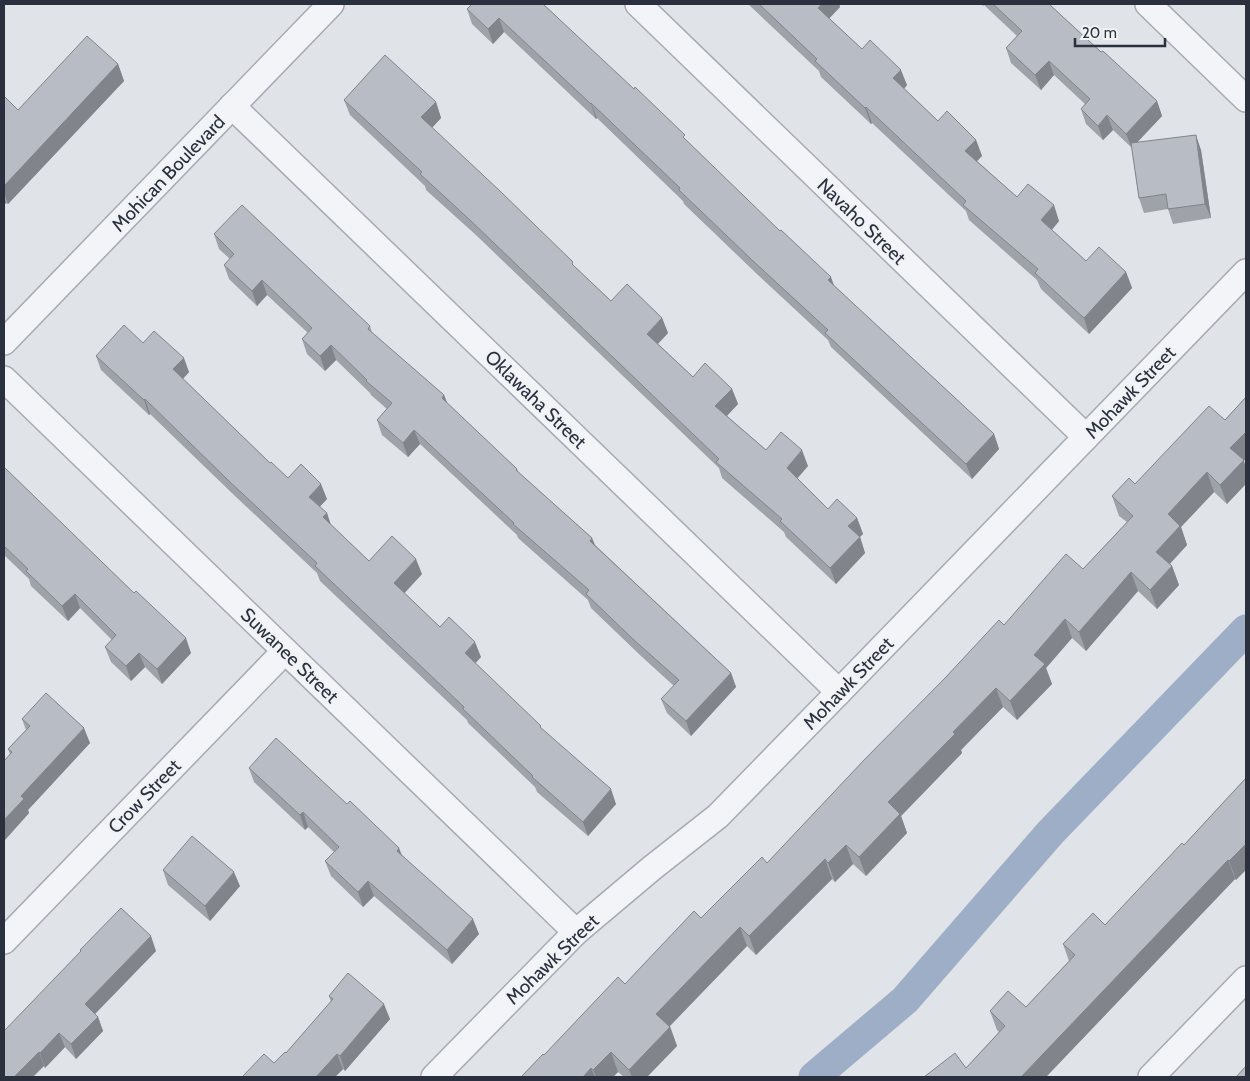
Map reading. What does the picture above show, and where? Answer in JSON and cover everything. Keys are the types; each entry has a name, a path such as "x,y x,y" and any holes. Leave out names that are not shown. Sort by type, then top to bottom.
{"street":[{"name":"Mohican Boulevard","path":"4,342 332,4"},
{"name":"Navaho Street","path":"638,4 1086,437"},
{"path":"1148,4 1246,99"},
{"name":"Oklawaha Street","path":"232,106 839,692"},
{"name":"Mohawk Street","path":"434,1077 576,932 718,816 1246,272"},
{"name":"Suwanee Street","path":"4,379 576,932"},
{"name":"Crow Street","path":"4,941 285,651"},
{"path":"1151,1077 1246,979"}],"building":[{"path":"472,4 543,4 634,89 635,87 685,135 683,137 780,231 831,277 828,280 994,434 966,464 825,333 828,330 752,260 591,103 499,18 488,29 467,9"},
{"path":"759,4 822,4 818,8 862,49 870,40 901,70 893,78 938,121 947,111 976,140 965,151 1017,197 1028,184 1054,205 1041,220 1086,261 1099,247 1126,272 1084,318 1035,273 1038,269 963,205 966,201 815,61 817,59"},
{"path":"993,4 1049,4 1157,101 1126,134 1107,115 1098,126 1081,109 1090,99 1049,61 1035,75 1006,48 1022,31"},
{"path":"87,36 118,64 4,186 4,96 18,110"},
{"path":"385,55 436,102 421,117 573,262 572,264 611,301 627,284 662,318 647,334 693,377 705,363 732,389 715,406 766,450 781,432 802,450 787,468 828,509 837,499 857,518 848,526 860,537 830,568 780,521 782,519 716,462 719,459 420,174 422,172 344,100"},
{"path":"1196,135 1205,204 1168,209 1166,194 1139,198 1131,143"},
{"path":"242,205 370,326 368,329 444,395 442,398 516,470 592,538 590,541 731,673 686,721 661,699 679,680 586,594 589,590 513,524 414,430 403,443 377,420 392,403 366,381 331,345 320,356 302,339 312,328 262,280 252,291 224,265 234,254 214,234"},
{"path":"124,325 143,343 154,331 184,358 173,369 288,478 301,464 321,484 309,497 327,513 323,517 369,561 392,536 416,559 394,583 440,627 449,617 475,642 465,653 540,727 611,789 583,822 532,777 463,709 464,707 315,566 317,563 145,399 96,356"},
{"path":"1246,397 1246,432 1230,448 1244,460 1220,485 1207,472 1168,514 1180,526 1156,552 1172,566 1150,590 1131,572 1079,632 1065,619 1034,655 1045,664 1010,701 996,688 953,732 955,734 888,802 900,814 859,857 846,845 828,863 825,859 749,936 740,927 656,1014 670,1027 629,1070 611,1052 583,1077 521,1077 618,977 625,984 694,911 701,918 762,857 767,863 999,620 1004,625 1066,554 1083,569 1133,516 1112,496 1129,478 1135,484 1209,406 1225,420"},
{"path":"4,467 134,593 136,591 186,638 157,669 139,653 126,666 105,647 116,635 75,594 62,606 26,571 28,569 4,546"},
{"path":"46,693 84,728 21,796 24,799 4,820 4,761 12,752 8,749 30,726 22,719"},
{"path":"276,738 347,804 350,801 399,848 397,851 473,919 447,950 368,881 358,892 325,861 339,847 303,812 300,815 249,768"},
{"path":"1246,778 1246,844 1228,860 1021,1077 924,1077 955,1053 966,1068 1005,1026 990,1011 1008,991 1026,1007 1075,955 1063,944 1093,913 1105,925 1182,843 1184,845"},
{"path":"192,836 234,872 205,906 163,870"},
{"path":"121,908 151,936 85,1004 98,1017 71,1044 59,1033 14,1077 4,1077 4,1031"},
{"path":"348,973 384,1004 340,1056 337,1054 316,1077 243,1076 264,1054 274,1063 286,1053 333,999 329,996"},
{"path":"1246,1066 1246,1077 1236,1077"}],"waterway":[{"path":"814,1077 905,1000 1050,833 1246,630"}]}
